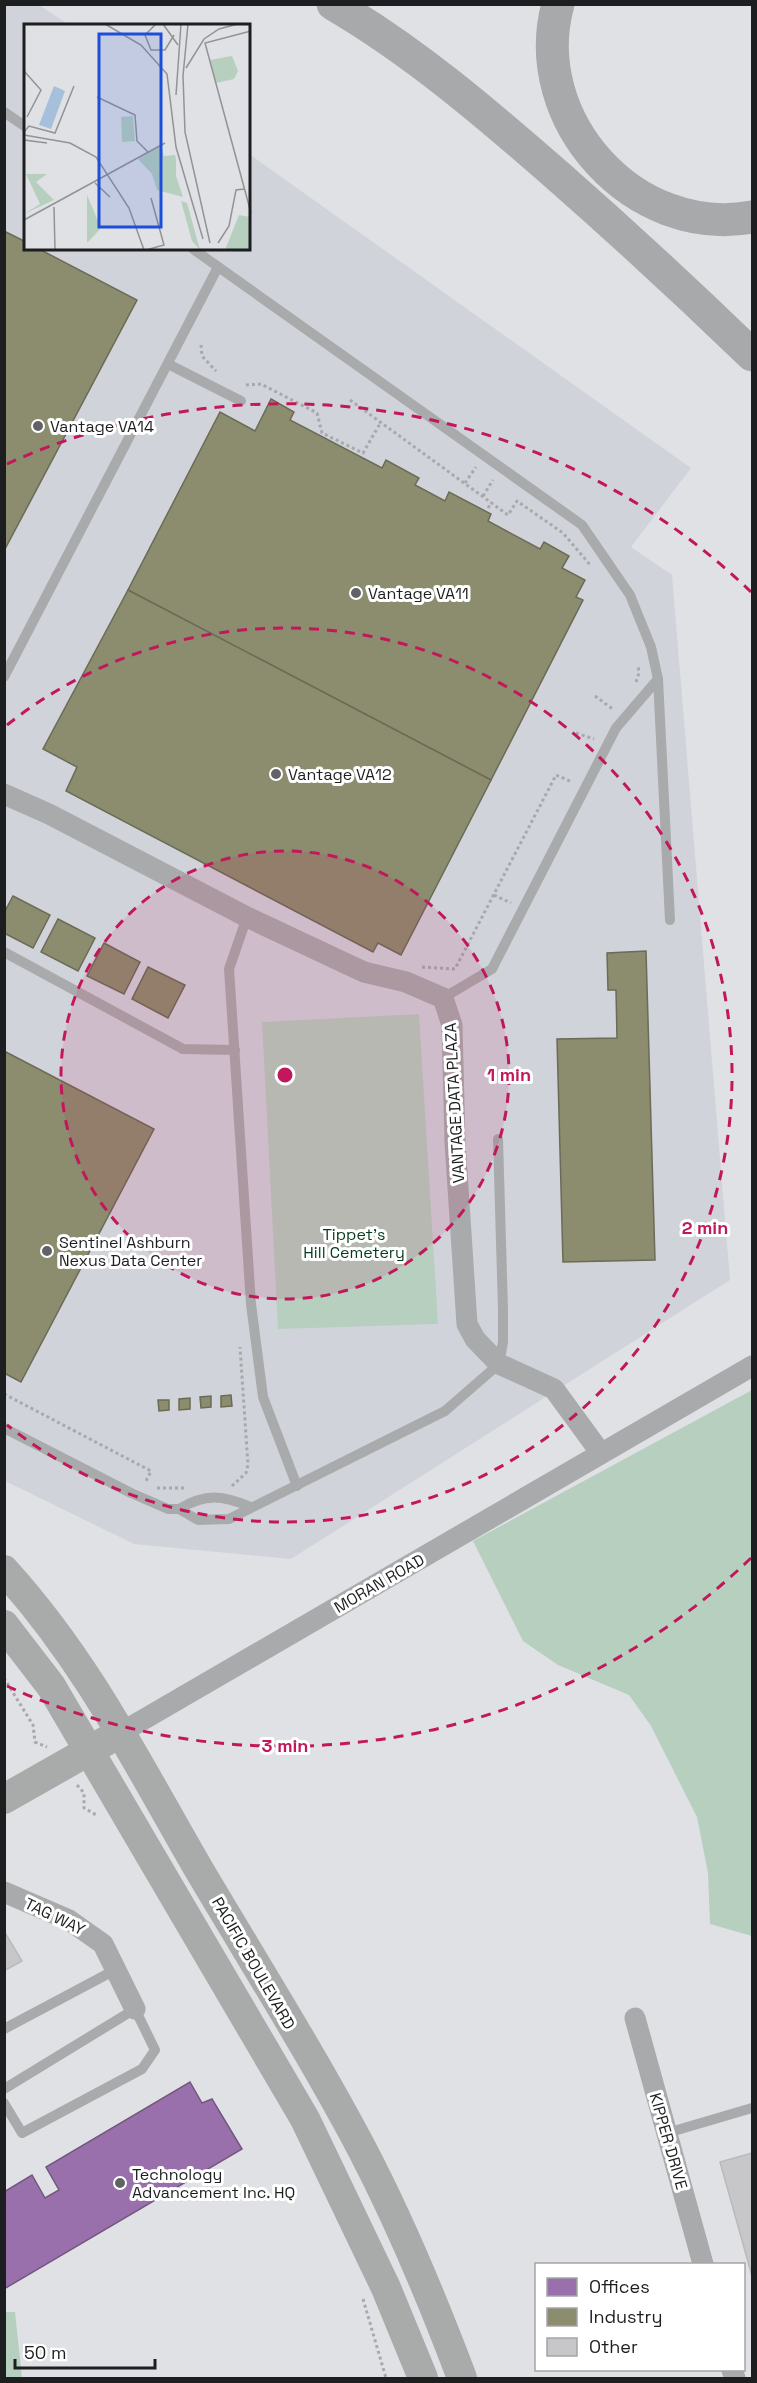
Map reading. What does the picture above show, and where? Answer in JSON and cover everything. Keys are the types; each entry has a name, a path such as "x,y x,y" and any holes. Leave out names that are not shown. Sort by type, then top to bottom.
{"highway":[{"path":"333,4 419,61 507,131 684,289 753,356"},
{"path":"558,4 553,41 560,93 578,136 593,156 612,176 634,192 667,208 713,220 753,217"}],"main road":[{"name":"PACIFIC BOULEVARD","path":"4,1570 40,1609 122,1732 163,1808 363,2151 416,2263 462,2379"},
{"path":"4,1624 51,1686 305,2119 386,2288 423,2379"},
{"name":"MORAN ROAD","path":"4,1799 122,1732"}],"street":[{"path":"6,797 48,814 248,918 364,972 406,982 443,998"},
{"name":"VANTAGE DATA PLAZA","path":"443,998 452,1024 455,1142 467,1324 475,1339 498,1364 554,1389 600,1452"},
{"name":"MORAN ROAD","path":"122,1732 600,1452 753,1366"},
{"name":"TAG WAY","path":"4,1892 85,1928 103,1944 135,2010"},
{"name":"KIPPER DRIVE","path":"634,2018 702,2263"}],"lane":[{"path":"4,112 24,126"},
{"path":"194,250 582,525 630,596 651,647 658,679 670,920"},
{"path":"4,677 218,267"},
{"path":"168,364 241,401"},
{"path":"443,998 492,969 616,728 658,679"},
{"path":"248,918 229,969 251,1304 263,1397 297,1485"},
{"path":"4,952 183,1049 235,1050"},
{"path":"4,1428 131,1493 168,1509 179,1509 198,1520 211,1520 229,1519 445,1411 498,1364 503,1342 498,1139"},
{"path":"179,1509 197,1498 228,1498 251,1507"},
{"path":"4,2029 115,1970"},
{"path":"4,2089 135,2010 155,2050 142,2069 22,2133 4,2103"},
{"path":"666,2133 753,2108"}],"path":[{"path":"201,345 202,356 224,375"},
{"path":"241,383 250,387 261,384 317,413 322,433 363,453 381,422"},
{"path":"350,400 508,514 517,501 563,533 591,567"},
{"path":"465,483 484,456"},
{"path":"483,496 501,468"},
{"path":"488,508 492,502"},
{"path":"633,690 639,673 638,661"},
{"path":"595,696 613,711 620,704"},
{"path":"576,733 593,740 600,730"},
{"path":"420,966 455,969 556,775 573,782 578,772"},
{"path":"222,1487 231,1487 241,1480 248,1465 240,1342"},
{"path":"4,1394 151,1471 144,1485 158,1488 192,1488"},
{"path":"4,1678 33,1725 35,1742 46,1746 84,1793 84,1808 100,1817"},
{"path":"360,2292 387,2379"}],"shaded area":[{"path":"4,5 39,5 68,24 24,24 24,250 250,250 250,155 691,468 631,547 672,575 730,1280 291,1559 134,1544 5,1481"}],"green space":[{"name":"Tippet's Hill Cemetery","path":"419,1014 438,1324 278,1329 262,1022"},
{"path":"752,1390 752,1936 710,1924 708,1873 697,1817 651,1726 629,1695 558,1665 523,1641 473,1541"},
{"path":"5,2312 15,2312 22,2378 5,2378"}],"building: Offices":[{"name":"Technology Advancement Inc. HQ","path":"190,2082 202,2103 212,2099 242,2149 4,2289 4,2192 32,2175 45,2198 59,2190 46,2167"}],"building: Industry":[{"name":"Vantage VA14","path":"4,231 24,241 24,250 41,250 137,300 4,551"},
{"name":"Vantage VA11","path":"271,399 294,412 290,420 382,468 386,460 419,478 415,485 445,501 449,492 491,514 488,521 540,549 544,542 569,556 562,568 585,580 576,597 583,600 491,780 128,590 220,412 255,431"},
{"name":"Vantage VA12","path":"128,590 491,780 401,955 378,943 373,952 66,791 77,767 43,749"},
{"path":"13,896 50,915 33,948 4,933 4,913"},
{"path":"58,919 95,938 78,971 41,952"},
{"path":"104,943 140,962 124,994 87,976"},
{"path":"646,951 655,1260 563,1262 557,1039 617,1038 616,990 608,990 607,953"},
{"path":"148,967 185,985 168,1018 132,999"},
{"name":"Sentinel Ashburn Nexus Data Center","path":"4,1051 154,1129 21,1382 4,1373"},
{"path":"231,1395 232,1406 221,1407 221,1396"},
{"path":"211,1396 211,1407 201,1408 200,1397"},
{"path":"190,1398 190,1409 179,1410 179,1399"},
{"path":"158,1400 169,1400 169,1410 159,1411"}],"building: Other":[{"path":"4,1931 22,1961 4,1971"},
{"path":"752,2153 752,2276 720,2162"}],"place":[{"name":"Vantage VA14","path":"38,426"},
{"name":"Vantage VA11","path":"356,593"},
{"name":"Vantage VA12","path":"276,774"},
{"name":"Sentinel Ashburn Nexus Data Center","path":"47,1251"},
{"name":"Technology Advancement Inc. HQ","path":"120,2183"}]}
